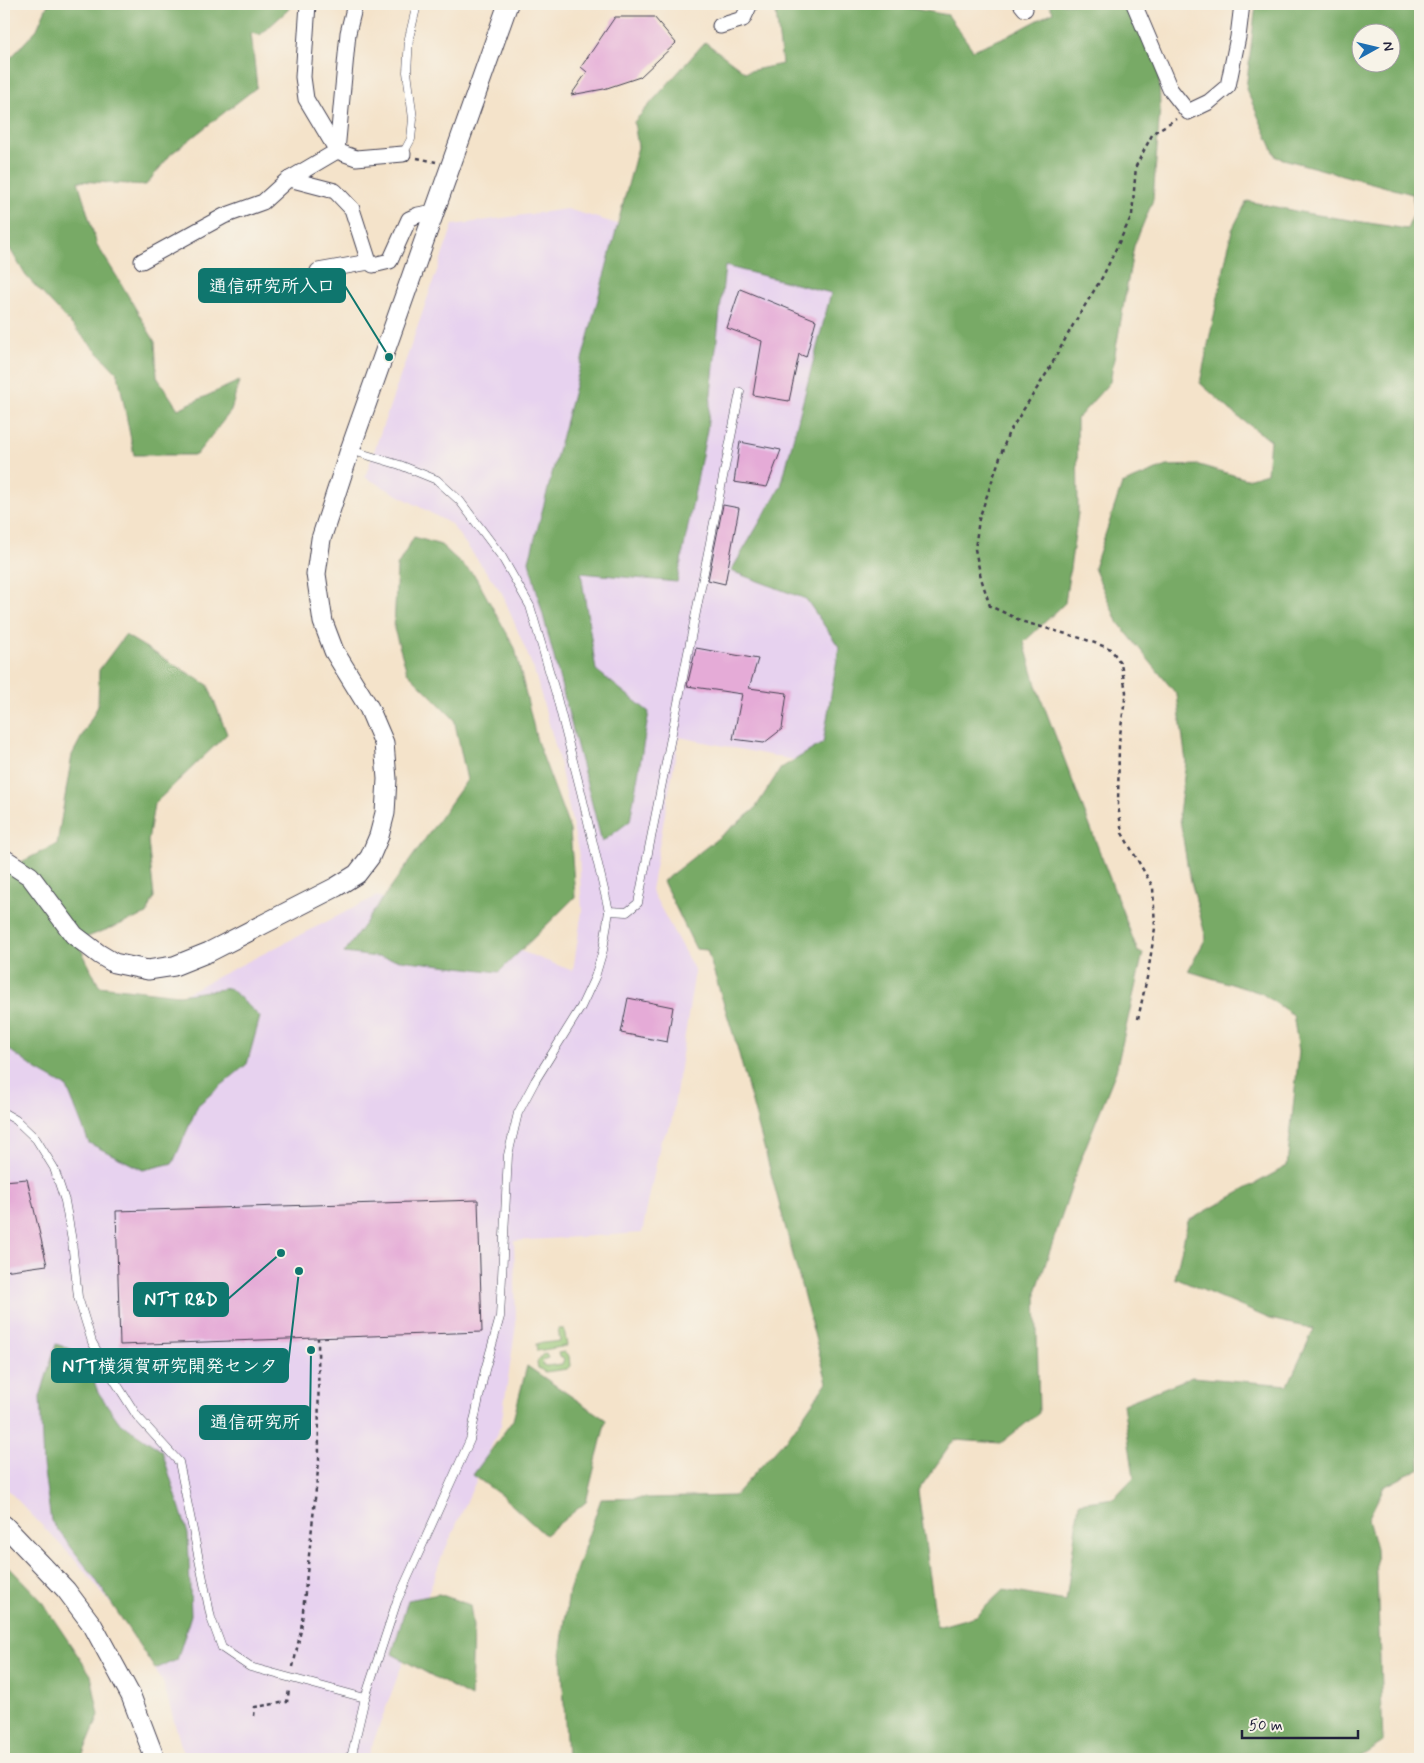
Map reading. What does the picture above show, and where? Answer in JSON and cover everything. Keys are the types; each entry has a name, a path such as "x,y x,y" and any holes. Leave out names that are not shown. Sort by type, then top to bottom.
{"street":[{"path":"308,4 303,77 306,99 337,151 356,158 403,154"},
{"path":"337,151 348,33 355,4"},
{"path":"4,859 30,876 74,935 114,963 148,970 174,966 208,952 336,887 357,874 370,856 380,836 385,813 387,779 384,743 369,708 334,650 323,622 316,574 321,539 350,450 508,4"},
{"path":"720,26 743,19 750,4"},
{"path":"1134,4 1170,89 1188,112 1209,102 1228,86 1238,37 1242,4"},
{"path":"142,261 224,216 263,202 289,179 337,151"},
{"path":"289,179 336,191 352,209 369,262"},
{"path":"318,271 369,262 373,265 390,261 409,220 418,215 435,212"},
{"path":"4,1525 66,1590 93,1626 131,1696 155,1759"}],"lane":[{"path":"403,154 411,140 413,119 407,72 409,38 416,4"},
{"path":"609,911 627,912 638,904 740,392"},
{"path":"347,1759 352,1754 365,1698 397,1601 470,1440 485,1370 500,1317 508,1156 518,1112 582,1006 595,977 603,950 609,911 556,694 530,606 502,558 478,525 460,501 437,480 400,465 350,450"},
{"path":"4,1113 16,1120 36,1140 54,1168 65,1201 72,1240 78,1297 92,1342 137,1416 179,1462 211,1618 222,1648 250,1667 365,1698"}],"path":[{"path":"1138,1019 1156,928 1153,887 1122,833 1118,805 1119,742 1126,692 1121,664 1111,648 1084,638 1024,622 990,606 981,578 975,549 979,519 1008,434 1048,371 1103,276 1132,215 1136,166 1152,133 1188,112"},
{"path":"403,154 424,160 452,164"},
{"path":"254,1716 255,1707 287,1702 301,1630 319,1461 318,1338"}],"shaded area":[{"path":"567,209 857,295 824,588 868,671 834,768 679,737 651,890 695,971 671,1125 661,1140 642,1233 514,1241 516,1325 501,1425 441,1559 367,1759 185,1759 163,1683 133,1631 77,1562 4,1486 4,892 83,980 118,994 170,1001 377,896 573,971 582,911 579,855 557,752 534,670 502,593 451,524 365,477 453,225"}],"green space":[{"path":"48,4 288,4 289,9 260,35 251,33 257,87 171,154 146,185 78,181 97,245 155,342 157,377 178,409 239,381 231,411 196,455 134,455 118,374 26,276 4,239 4,61 8,61 37,29"},
{"path":"775,4 886,4 948,15 973,50 1012,34 1053,12 1049,4 1122,4 1133,19 1159,66 1160,108 1153,200 1134,246 1110,382 1077,419 1078,513 1065,603 1024,642 1036,685 1138,952 1143,953 1116,1071 1080,1161 1036,1292 1039,1413 1001,1443 954,1440 918,1491 937,1627 976,1616 1003,1590 1066,1601 1079,1503 1114,1498 1134,1477 1123,1404 1192,1377 1288,1385 1314,1329 1270,1319 1175,1278 1188,1221 1287,1166 1299,1051 1293,1015 1261,993 1188,971 1206,938 1188,870 1179,813 1186,762 1177,695 1117,621 1094,568 1122,484 1166,466 1199,465 1247,479 1267,473 1270,440 1237,416 1200,383 1232,230 1247,201 1305,213 1407,229 1415,211 1412,194 1276,157 1246,89 1256,4 1420,4 1420,1468 1384,1487 1368,1519 1376,1549 1383,1742 1357,1759 567,1758 561,1649 569,1591 601,1499 734,1496 793,1431 827,1382 736,1043 707,950 696,949 663,881 754,810 781,768 823,743 839,647 806,599 731,571 781,486 831,293 725,266 707,430 677,582 581,573 596,670 649,712 630,821 602,842 529,561 638,147 634,122 705,42 745,72 782,64"},
{"path":"414,537 441,545 475,576 515,648 537,741 570,830 575,897 499,972 344,953 467,780 454,719 407,672 394,629 397,566"},
{"path":"125,635 208,685 227,734 154,804 148,841 154,897 147,914 77,941 99,986 179,995 230,988 260,1017 247,1064 198,1105 173,1163 143,1170 89,1143 67,1087 37,1070 4,1046 4,862 15,865 57,844 72,755 98,706 99,670"},
{"path":"558,1329 564,1329 567,1346 537,1351 536,1344 560,1341"},
{"path":"56,1344 84,1354 98,1392 119,1422 162,1451 188,1534 191,1615 177,1660 155,1669 94,1577 51,1521 43,1465 40,1397"},
{"path":"564,1352 569,1356 570,1366 567,1369 545,1372 538,1368 537,1362 543,1354 546,1353 548,1358 542,1360 543,1365 546,1366 562,1364 564,1359 559,1357 558,1353"},
{"path":"527,1366 606,1420 586,1502 545,1535 502,1496 473,1475 513,1420"},
{"path":"4,1562 40,1599 91,1675 99,1715 81,1759 4,1759"},
{"path":"439,1594 470,1605 473,1626 471,1697 392,1654 408,1600"}],"building":[{"path":"615,17 654,17 676,43 640,77 604,89 571,95 587,72 581,67"},
{"path":"740,289 816,320 806,357 799,354 789,401 753,395 762,341 727,328"},
{"path":"740,442 781,450 767,487 734,482"},
{"path":"723,505 739,508 725,584 708,580"},
{"path":"696,648 758,659 749,688 787,693 782,729 764,743 733,739 742,694 687,686"},
{"path":"628,998 673,1007 667,1042 621,1033"},
{"path":"27,1179 47,1265 4,1271 4,1181"},
{"path":"478,1200 482,1332 120,1345 116,1211"}],"place":[{"name":"通信研究所入口","path":"389,357"},
{"name":"NTT R&D","path":"281,1253"},
{"name":"NTT横須賀研究開発センタ","path":"299,1271"},
{"name":"通信研究所","path":"311,1350"}]}
